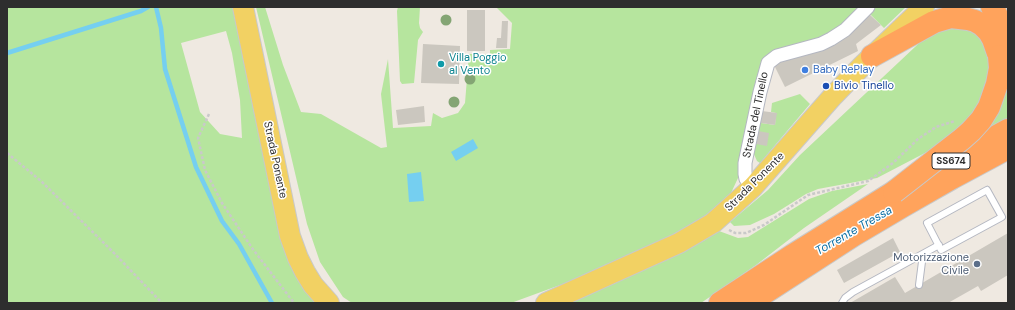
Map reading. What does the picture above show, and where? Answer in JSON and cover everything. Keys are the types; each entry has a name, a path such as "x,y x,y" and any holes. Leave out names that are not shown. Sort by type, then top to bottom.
{"highway":[{"path":"992,7 1008,35"},
{"path":"872,56 934,22 951,17 961,18 971,14 989,32 996,45 999,56 1000,68 998,84 989,107 981,120 962,139 894,192"},
{"name":"SS674","path":"720,303 787,258 894,192 1008,130"},
{"name":"SS674","path":"749,303 854,235 1008,148"}],"main road":[{"name":"Strada Ponente","path":"243,7 290,236 298,258 313,285 329,303"},
{"name":"Strada Ponente","path":"546,303 679,243 719,217 753,187 833,96 872,56 924,7"}],"street":[{"name":"Strada del Tinello","path":"753,187 746,179 745,164 760,92 768,63 777,56 821,44 831,39 858,19 868,7"}],"lane":[{"path":"987,190 1002,217 942,250 939,245 927,223 987,190"},
{"path":"842,303 845,298 853,292 939,245"},
{"path":"919,285 924,254"}],"path":[{"path":"209,114 198,138 205,170 226,210 252,248 294,303"},
{"path":"719,217 726,228 731,232 739,234 751,231 764,225 808,195 868,181 883,171 918,139 936,127 959,119"},
{"path":"7,153 47,187 162,303"}],"green space":[{"path":"7,7 235,7 318,303 7,303","holes":["226,31 232,53 240,100 242,138 220,134 200,112 181,43"]},
{"path":"256,7 265,7 283,65 301,112 321,114 381,148 387,147 381,94 388,59 393,128 431,126 433,113 442,118 458,113 465,103 469,54 490,54 490,50 510,49 512,23 496,7 862,7 821,41 766,59 738,178 731,193 705,217 631,259 511,303 352,303 343,297 320,262 307,224"},
{"path":"398,7 420,7 419,23 423,32 418,40 414,83 402,84 400,81"},
{"path":"875,7 906,7 884,28 870,14"},
{"path":"966,23 993,51 989,95 946,142 877,178 818,189 806,194 774,214 750,225 734,226 730,222 768,190 800,155 932,31"},
{"path":"1008,55 1008,120 977,133"},
{"path":"800,94 810,104 760,163 757,161 753,152 762,114 761,123 775,125 776,113 771,112 772,103"},
{"path":"868,184 804,228 756,265 701,303 562,303 703,241 719,231 738,238 748,237 809,199 832,191"}],"water":[{"path":"473,139 478,148 456,161 451,152"},
{"path":"421,172 424,201 409,202 407,174"}],"building":[{"path":"467,10 485,10 485,51 467,51"},
{"path":"869,14 881,25 856,44 858,51 785,87 773,63 851,33"},
{"path":"502,21 508,21 507,48 496,48 497,38 501,38"},
{"name":"Villa Poggio al Vento","path":"423,44 460,46 459,84 421,83"},
{"path":"424,106 425,122 398,125 396,110"},
{"path":"762,111 777,113 775,125 761,123"},
{"path":"758,131 769,133 767,146 756,144"},
{"path":"1008,233 1008,275 981,291 978,286 948,303 850,303 895,277 905,293"},
{"path":"893,238 900,252 844,283 837,270"}],"waterway":[{"path":"7,53 141,11 148,7"},
{"path":"156,7 161,28 165,69 196,167 222,221 239,244 272,303"}],"place":[{"name":"Villa Poggio al Vento","path":"441,64"},
{"name":"Baby RePlay","path":"805,70"},
{"name":"Bivio Tinello","path":"826,86"},
{"name":"Motorizzazione Civile","path":"977,264"}],"water label":[{"name":"Torrente Tressa","path":"854,231"}]}
